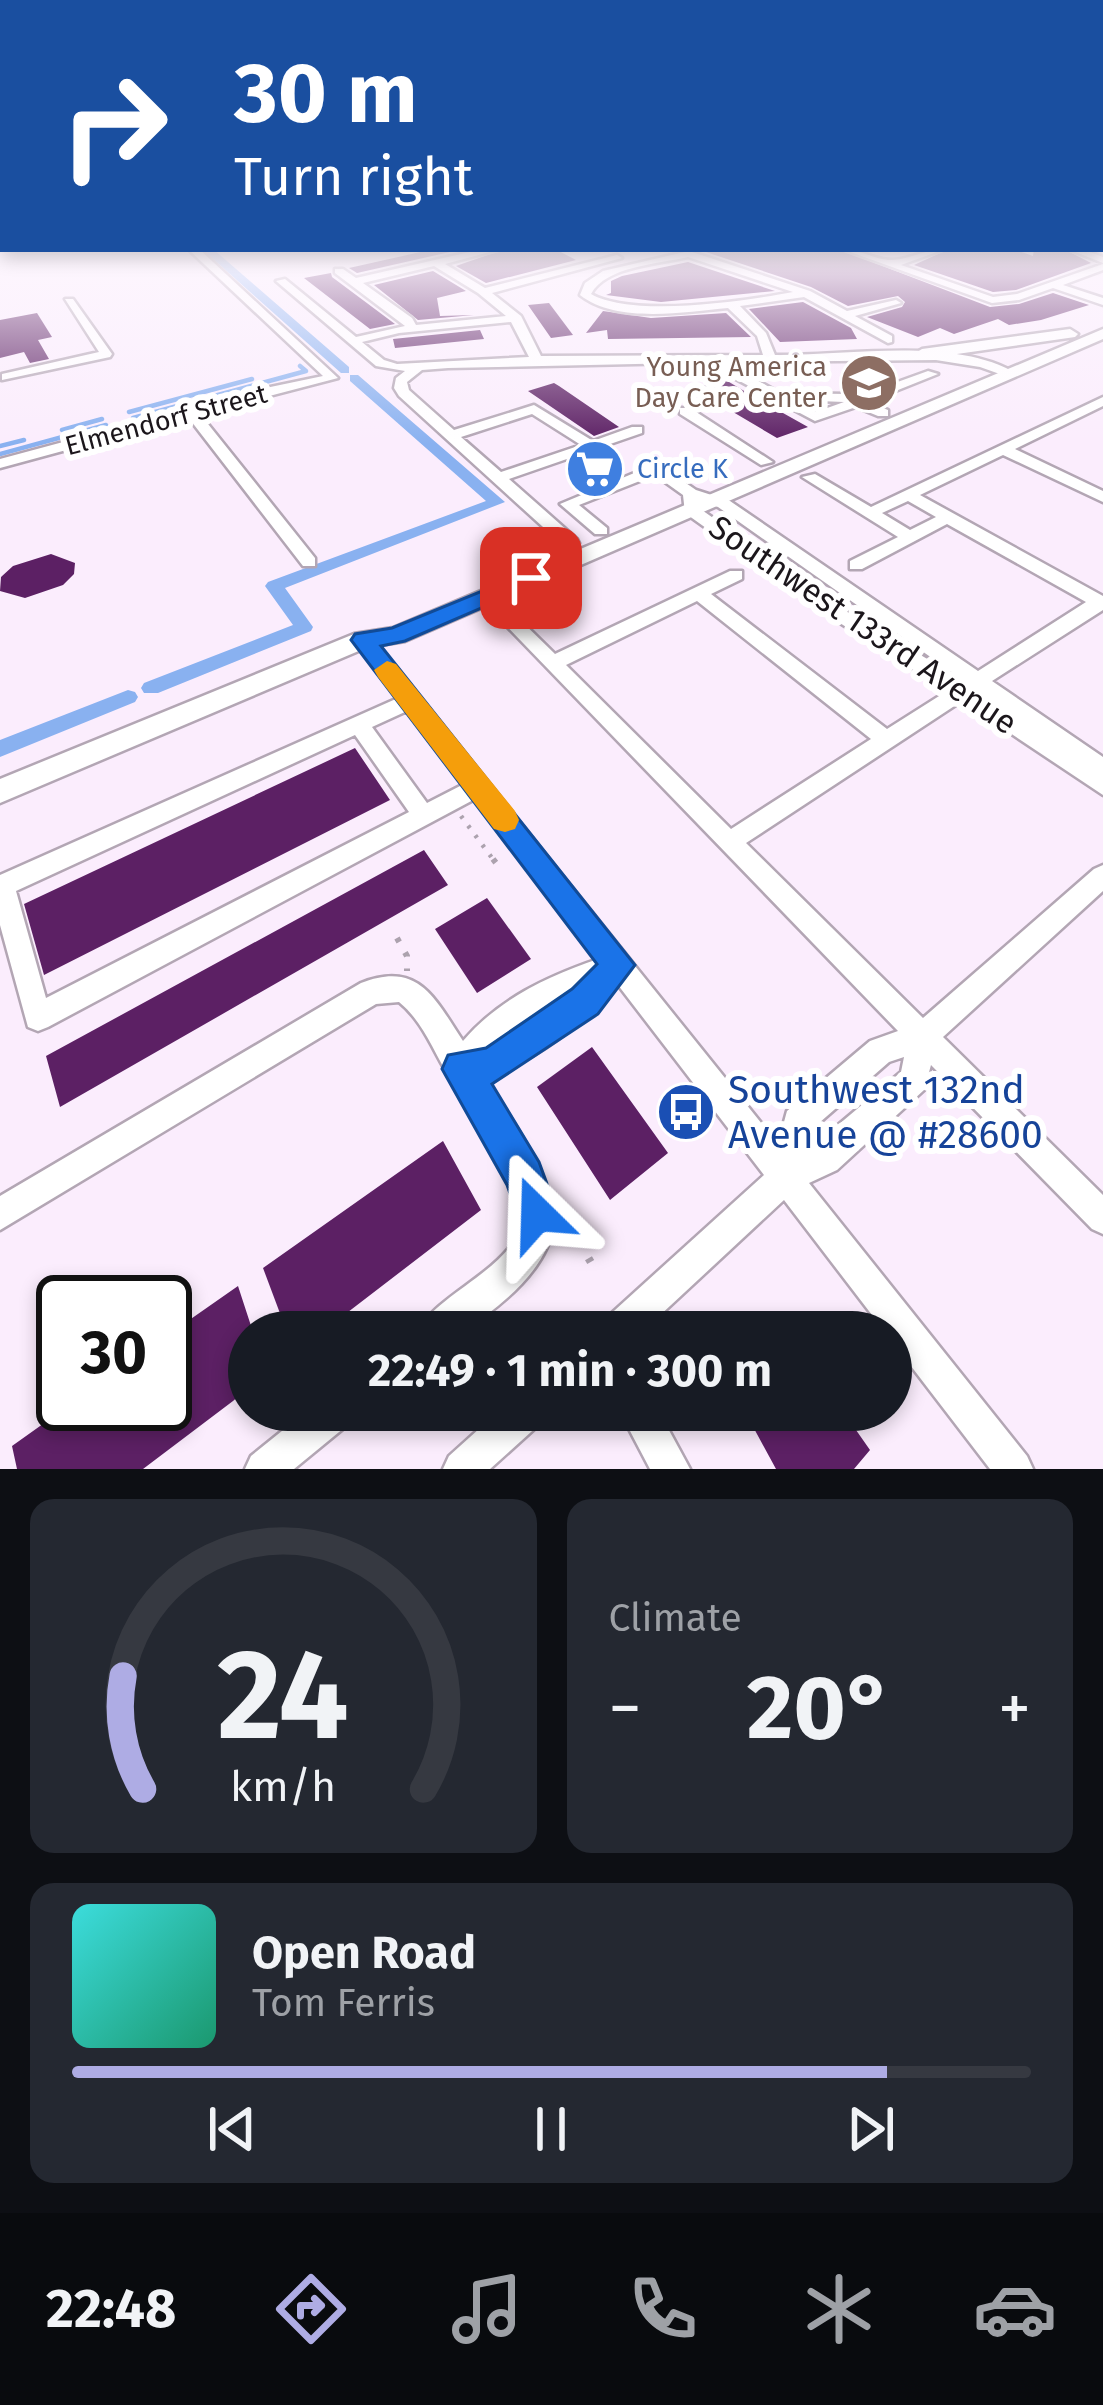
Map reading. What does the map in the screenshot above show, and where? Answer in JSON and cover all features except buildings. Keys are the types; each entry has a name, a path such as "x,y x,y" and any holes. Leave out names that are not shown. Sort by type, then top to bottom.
{"main road":[{"path":"998,372 1103,318"},
{"path":"922,354 1070,334"},
{"path":"364,640 384,620 601,530 691,502 716,499 892,417 1103,334"},
{"path":"0,791 364,640 397,635 691,502 766,462 892,417"}],"street":[{"path":"6,377 106,354 72,307"},
{"name":"Elmendorf Street","path":"0,464 332,378 255,307"},
{"path":"312,307 380,363 397,368 535,357 945,354 998,372"},
{"path":"389,307 412,328"},
{"path":"502,307 517,318 535,357"},
{"path":"626,307 668,307"},
{"path":"734,307 762,334 770,358"},
{"path":"829,307 888,339"},
{"path":"844,315 881,307"},
{"path":"640,328 643,308"},
{"path":"354,341 412,328 517,318"},
{"path":"733,358 736,374 776,396 856,400 932,374"},
{"path":"420,366 401,381 400,388 571,543"},
{"path":"856,400 892,417"},
{"path":"870,513 1103,401"},
{"path":"452,435 534,410 592,446"},
{"path":"191,412 309,562"},
{"path":"685,412 766,462"},
{"path":"499,478 637,430"},
{"path":"1003,449 1103,497"},
{"name":"Southwest 133rd Avenue","path":"601,530 568,504 656,469 691,502 838,614 970,686 1103,768"},
{"path":"810,477 910,537"},
{"path":"729,842 1101,603 908,495"},
{"name":"Southwest 133rd Avenue","path":"716,499 866,600 1103,786"},
{"path":"856,565 948,517"},
{"path":"553,664 736,575"},
{"path":"698,593 886,740"},
{"path":"838,614 866,600"},
{"path":"502,612 1103,1218"},
{"path":"364,640 1014,1469"},
{"path":"410,701 1,882 38,1017 478,787"},
{"path":"359,724 424,816"},
{"path":"785,1178 798,1122 880,1051 922,1036 1103,876"},
{"path":"461,1069 477,1040 569,979 618,965"},
{"path":"0,1214 374,991 397,988 414,994 531,1188 536,1226 524,1255 461,1311"},
{"path":"639,1311 785,1178 826,1159 914,1080 922,1036"},
{"path":"264,1469 312,1431"},
{"path":"462,1469 505,1431"},
{"path":"649,1431 671,1469"}],"path":[{"path":"450,802 500,868"},
{"path":"397,938 407,956"},
{"path":"578,1240 593,1266"}],"waterway":[{"path":"273,307 345,370"},
{"path":"133,418 306,371 300,366"},
{"path":"151,688 304,627 274,586 497,502 354,378"},
{"path":"129,412 252,379"},
{"path":"62,430 102,419"},
{"path":"0,454 106,425"},
{"path":"0,446 24,440"},
{"path":"0,749 128,697"}],"slow traffic":[{"path":"387,670 505,820"}],"place":[{"name":"Young America Day Care Center","path":"869,383"},
{"name":"Circle K","path":"595,469"},
{"name":"Southwest 132nd Avenue @ #28600","path":"686,1112"}],"route":[{"path":"531,578 397,635 364,640 618,965 585,1002 492,1066 461,1069 525,1176 537,1214"}]}
